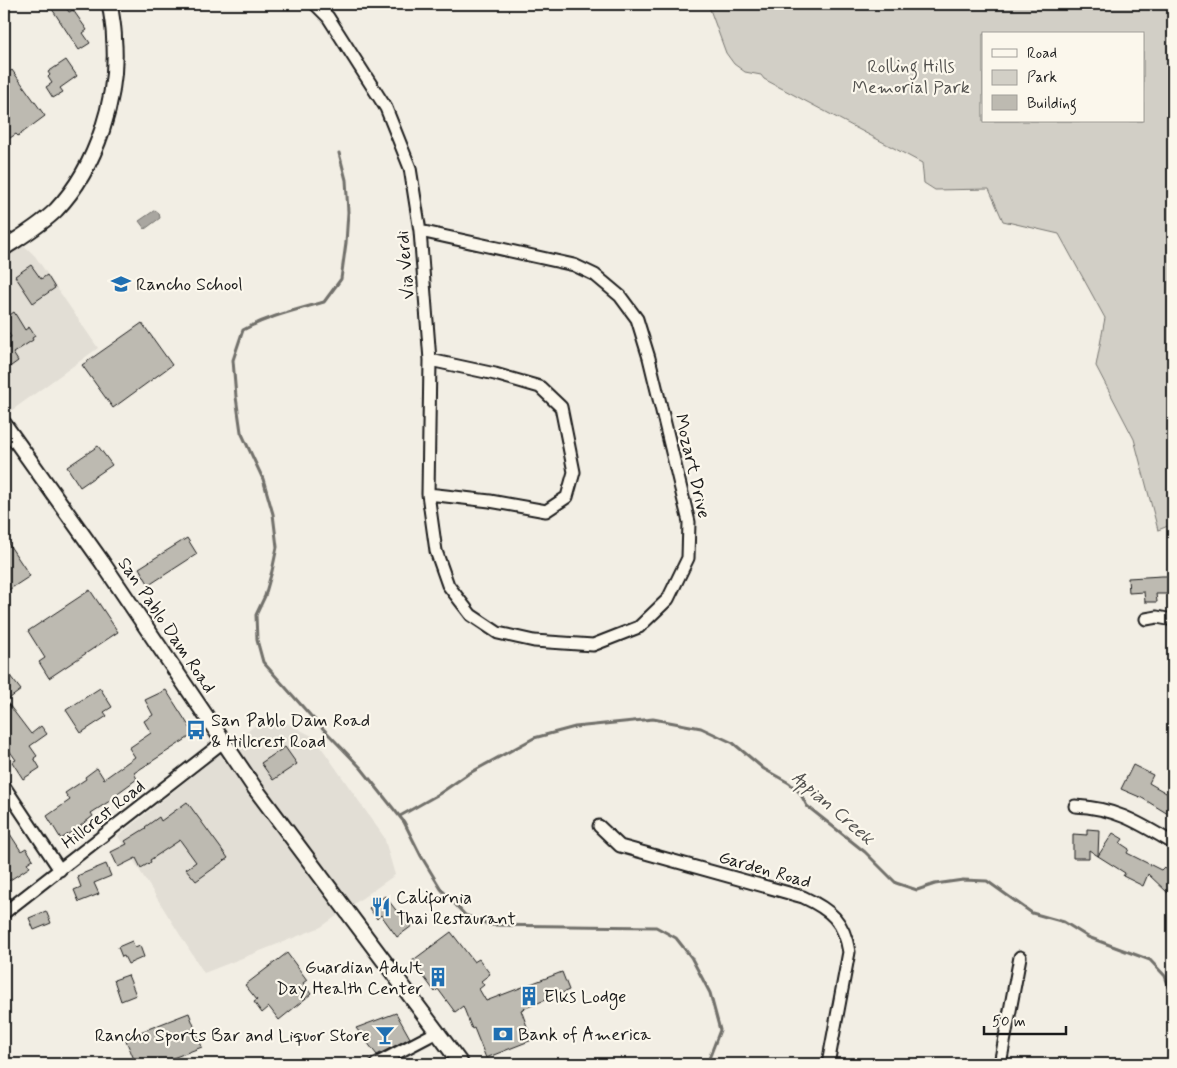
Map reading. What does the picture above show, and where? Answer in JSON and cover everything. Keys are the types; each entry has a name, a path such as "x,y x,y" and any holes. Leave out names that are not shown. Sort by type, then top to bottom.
{"main road":[{"path":"4,248 37,226 56,209 78,180 98,144 109,104 114,72 114,38 110,4"},
{"name":"San Pablo Dam Road","path":"4,424 102,562 280,824 461,1064"}],"street":[{"name":"Via Verdi","path":"315,4 328,16 386,108 410,168 420,231 430,360 428,494 436,551"},
{"name":"Mozart Drive","path":"420,231 574,265 594,275 620,296 637,319 642,335 690,522 688,558 668,599 639,627 593,645 534,641 498,633 471,615 448,585 436,551"},
{"path":"428,494 490,501 546,511 567,497 574,472 561,407 540,387 494,374 430,360"},
{"path":"1146,619 1158,617 1173,620"},
{"name":"Hillcrest Road","path":"4,913 223,742"},
{"path":"4,786 60,870"},
{"path":"1075,806 1092,807 1114,812 1173,843"},
{"name":"Garden Road","path":"599,826 620,846 804,897 830,911 840,923 847,937 850,952 828,1064"},
{"path":"1000,1064 1020,957"},
{"path":"376,1064 437,1032"}],"shaded area":[{"path":"155,210 159,213 160,218 145,229 139,221"},
{"path":"4,226 35,256 98,348 4,416"},
{"path":"269,714 314,737 384,837 395,875 321,927 204,973 118,836"}],"green space":[{"name":"Rolling Hills Memorial Park","path":"708,4 1173,4 1173,82 1169,122 1173,123 1173,524 1158,530 1134,439 1096,366 1105,318 1059,234 1003,221 989,189 935,190 924,183 922,163 764,79 761,75 745,72 734,64 726,53"}],"building":[{"path":"59,4 63,4 69,12 73,10 87,30 83,33 90,43 79,50 52,9"},
{"path":"66,60 77,76 60,88 63,92 53,98 46,87 52,83 48,77 50,75 48,72"},
{"path":"12,70 45,116 18,136 16,134 4,142 4,76"},
{"path":"31,265 41,279 47,275 55,288 33,303 15,276"},
{"path":"14,312 25,330 29,327 35,336 32,338 33,340 13,353 18,361 4,371 4,341 11,337 4,326 4,319"},
{"path":"142,323 172,365 113,408 82,365"},
{"path":"98,446 112,465 80,487 67,467"},
{"path":"4,537 30,576 4,593"},
{"path":"187,538 197,554 149,585 139,568"},
{"path":"1173,576 1173,594 1156,594 1157,602 1145,602 1144,592 1129,593 1128,578"},
{"path":"90,590 118,632 49,678 39,662 45,658 28,631"},
{"path":"10,676 21,690 6,701 31,734 41,726 47,734 30,746 37,756 34,758 40,768 23,779 12,762 16,760 4,743 4,680"},
{"path":"100,688 112,707 104,712 107,716 81,733 66,710"},
{"path":"166,690 194,734 134,773 137,779 115,795 116,797 91,813 93,816 61,839 47,816 70,800 65,793 86,779 85,777 97,768 104,779 135,757 129,748 151,733 144,721 153,715 145,700"},
{"path":"285,747 297,764 273,780 261,763"},
{"path":"1133,765 1153,775 1149,783 1173,797 1173,805 1168,814 1142,798 1121,789"},
{"path":"187,802 228,858 196,881 186,869 196,862 180,840 141,868 136,858 118,867 111,852 127,844 125,841 159,817 161,821"},
{"path":"1087,829 1099,830 1098,856 1089,850 1089,858 1073,858 1073,834 1087,835"},
{"path":"1113,833 1123,839 1120,843 1129,849 1127,853 1161,870 1164,867 1173,875 1173,887 1168,893 1148,874 1143,886 1123,876 1125,873 1098,856"},
{"path":"10,834 21,851 26,848 33,859 27,863 30,867 4,884 4,838"},
{"path":"106,864 111,876 94,883 99,894 79,902 74,890 81,887 77,876"},
{"path":"385,896 402,918 405,916 412,926 397,937 381,915 377,919 369,908"},
{"path":"46,911 51,923 34,930 29,918"},
{"path":"451,932 474,962 479,959 490,974 481,981 484,985 479,989 486,1001 562,972 569,990 521,1010 532,1040 486,1058 463,1006 455,1012 438,989 435,992 412,961"},
{"path":"132,941 135,948 140,946 144,957 128,964 124,956 122,957 118,947"},
{"path":"287,953 307,980 303,983 311,994 279,1020 269,1007 262,1013 254,1002 257,1000 245,985"},
{"path":"128,975 136,995 121,1001 114,980"},
{"path":"189,1013 202,1047 157,1064 136,1064 125,1038"},
{"name":"Rancho Sports Bar and Liquor Store","path":"396,1013 410,1038 377,1055 356,1028"}],"waterway":[{"path":"339,153 346,180 348,212 341,279 324,302 273,317 243,330 233,360 241,432 263,479 273,514 277,547 265,596 256,615 257,640 263,662 361,768 404,822 421,856 441,889 465,915 490,925 656,927 676,938 691,957 710,993 720,1030 707,1064"},
{"name":"Appian Creek","path":"400,816 439,794 468,774 534,738 575,727 653,719 701,728 733,743 764,769 789,783 800,793 807,806 865,852 896,883 917,890 935,884 963,880 987,881 1032,913 1064,922 1088,937 1150,960 1165,976 1173,999"}],"place":[{"name":"Rancho School","path":"121,284"},
{"name":"San Pablo Dam Road & Hillcrest Road","path":"196,730"},
{"name":"California Thai Restaurant","path":"381,907"},
{"name":"Guardian Adult Day Health Center","path":"438,977"},
{"name":"Elks Lodge","path":"529,996"},
{"name":"Bank of America","path":"503,1034"},
{"name":"Rancho Sports Bar and Liquor Store","path":"385,1035"}]}
